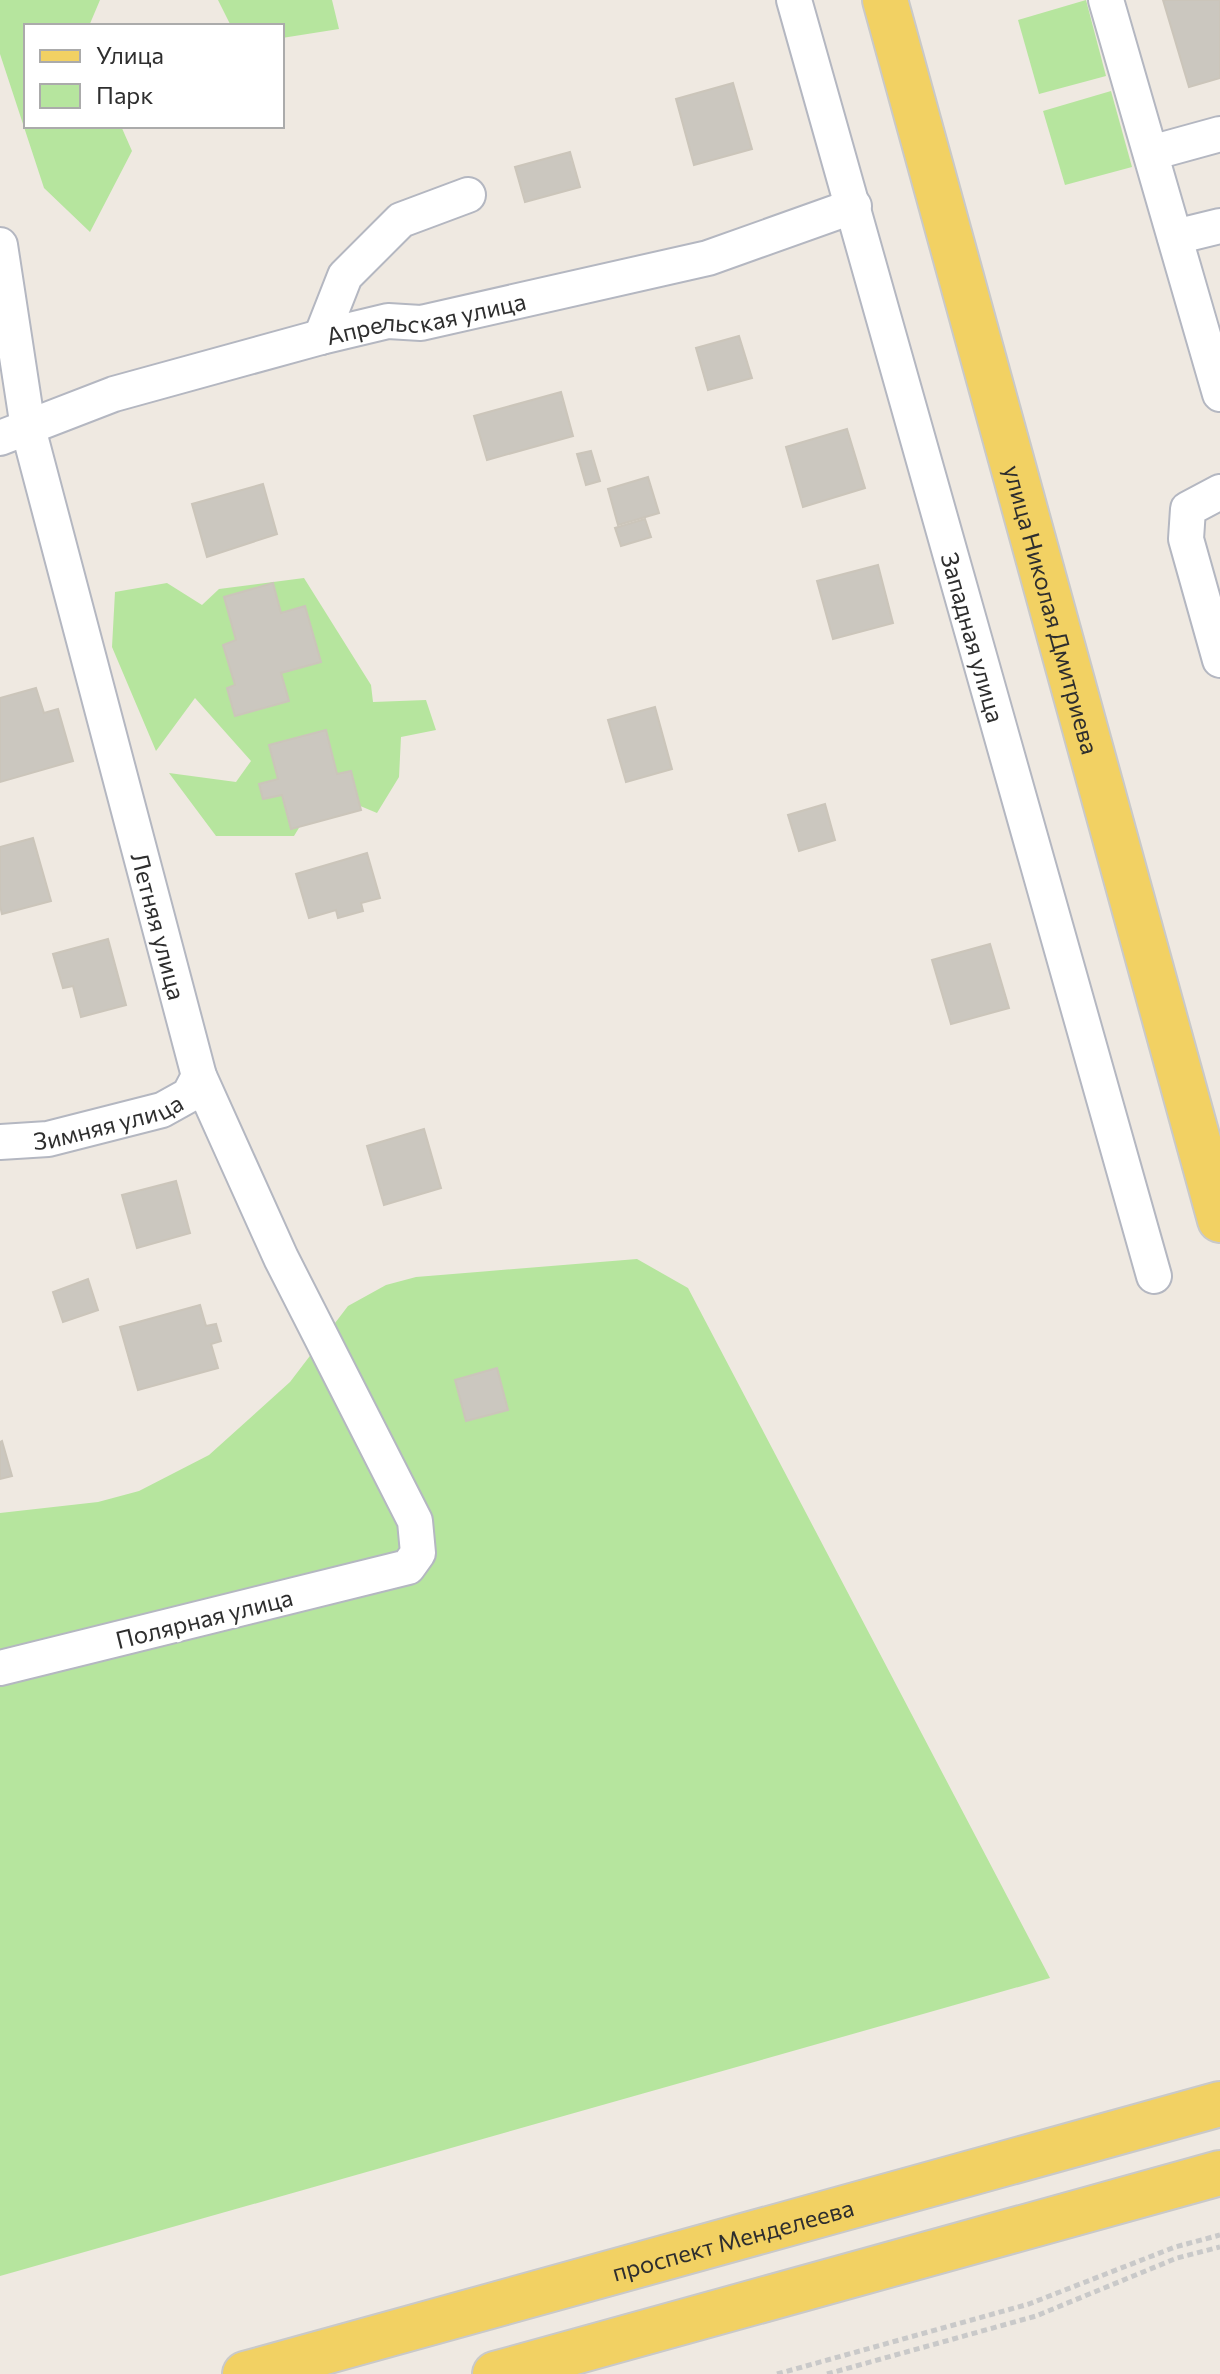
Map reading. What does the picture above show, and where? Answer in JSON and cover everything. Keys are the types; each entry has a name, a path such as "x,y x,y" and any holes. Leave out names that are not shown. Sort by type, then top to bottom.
{"main road":[{"name":"улица Николая Дмитриева","path":"885,0 1220,1220"},
{"name":"проспект Менделеева","path":"245,2374 1220,2104"},
{"path":"495,2374 1220,2173"}],"street":[{"name":"Западная улица","path":"794,0 1154,1276"},
{"path":"1106,0 1220,394"},
{"path":"1151,153 1220,134"},
{"path":"321,337 345,276 401,220 468,195"},
{"name":"Апрельская улица","path":"14,433 114,394 321,337 388,321 421,323 708,258 854,206"},
{"path":"1175,237 1220,226"},
{"name":"Летняя улица","path":"0,245 14,433 199,1076 281,1258 415,1521 418,1553 408,1567"},
{"path":"1220,492 1188,509 1186,539 1220,660"},
{"name":"Зимняя улица","path":"0,1142 48,1139 162,1110 189,1095 199,1076"},
{"name":"Полярная улица","path":"0,1668 408,1567"}],"path":[{"path":"777,2374 1029,2304 1175,2247 1220,2235"},
{"path":"827,2374 1036,2316 1177,2258 1220,2247"}],"green space":[{"path":"0,0 100,0 90,24 24,24 24,127 0,54"},
{"path":"218,0 332,0 339,29 284,38 284,24 230,24"},
{"path":"1086,0 1106,76 1039,94 1018,20"},
{"path":"1111,91 1132,167 1065,185 1043,111"},
{"path":"24,128 122,128 132,151 90,232 44,188"},
{"path":"304,578 371,685 373,702 426,700 436,730 401,737 399,777 377,813 322,790 294,836 216,836 169,773 236,782 251,761 195,698 156,751 112,647 115,592 167,583 202,605 219,589"},
{"path":"637,1259 688,1288 1050,1978 0,2276 0,1513 98,1502 139,1491 209,1455 290,1382 348,1306 386,1285 416,1277"}],"building":[{"path":"1163,0 1220,0 1220,78 1189,87"},
{"path":"733,83 752,149 694,165 676,99"},
{"path":"570,152 580,187 525,202 515,167"},
{"path":"739,336 752,378 708,390 696,348"},
{"path":"561,392 573,436 487,460 474,416"},
{"path":"847,429 865,488 803,507 786,447"},
{"path":"591,451 600,481 586,485 577,454"},
{"path":"648,477 659,513 618,525 608,489"},
{"path":"263,484 277,534 207,557 192,504"},
{"path":"645,519 651,537 621,546 615,528"},
{"path":"878,565 893,623 833,639 817,581"},
{"path":"273,583 281,613 305,606 321,662 281,673 289,701 235,716 227,688 235,685 223,645 236,640 224,597"},
{"path":"36,688 44,713 58,709 73,761 0,782 0,698"},
{"path":"655,707 672,769 626,782 608,720"},
{"path":"326,730 337,774 351,771 361,810 291,829 282,795 263,799 259,784 278,779 269,745"},
{"path":"825,804 835,840 799,851 788,815"},
{"path":"33,838 51,901 2,914 0,847"},
{"path":"367,853 380,898 361,903 363,911 338,918 336,910 309,918 296,874"},
{"path":"108,939 126,1005 81,1017 73,986 63,988 53,954"},
{"path":"990,944 1009,1008 951,1024 932,960"},
{"path":"424,1129 441,1188 384,1205 367,1146"},
{"path":"176,1181 190,1233 137,1248 122,1195"},
{"path":"88,1279 98,1310 63,1322 53,1292"},
{"path":"200,1305 206,1326 216,1324 221,1341 211,1344 218,1368 138,1390 120,1327"},
{"path":"497,1368 508,1410 466,1421 455,1380"},
{"path":"0,1442 12,1476 0,1479"}]}
